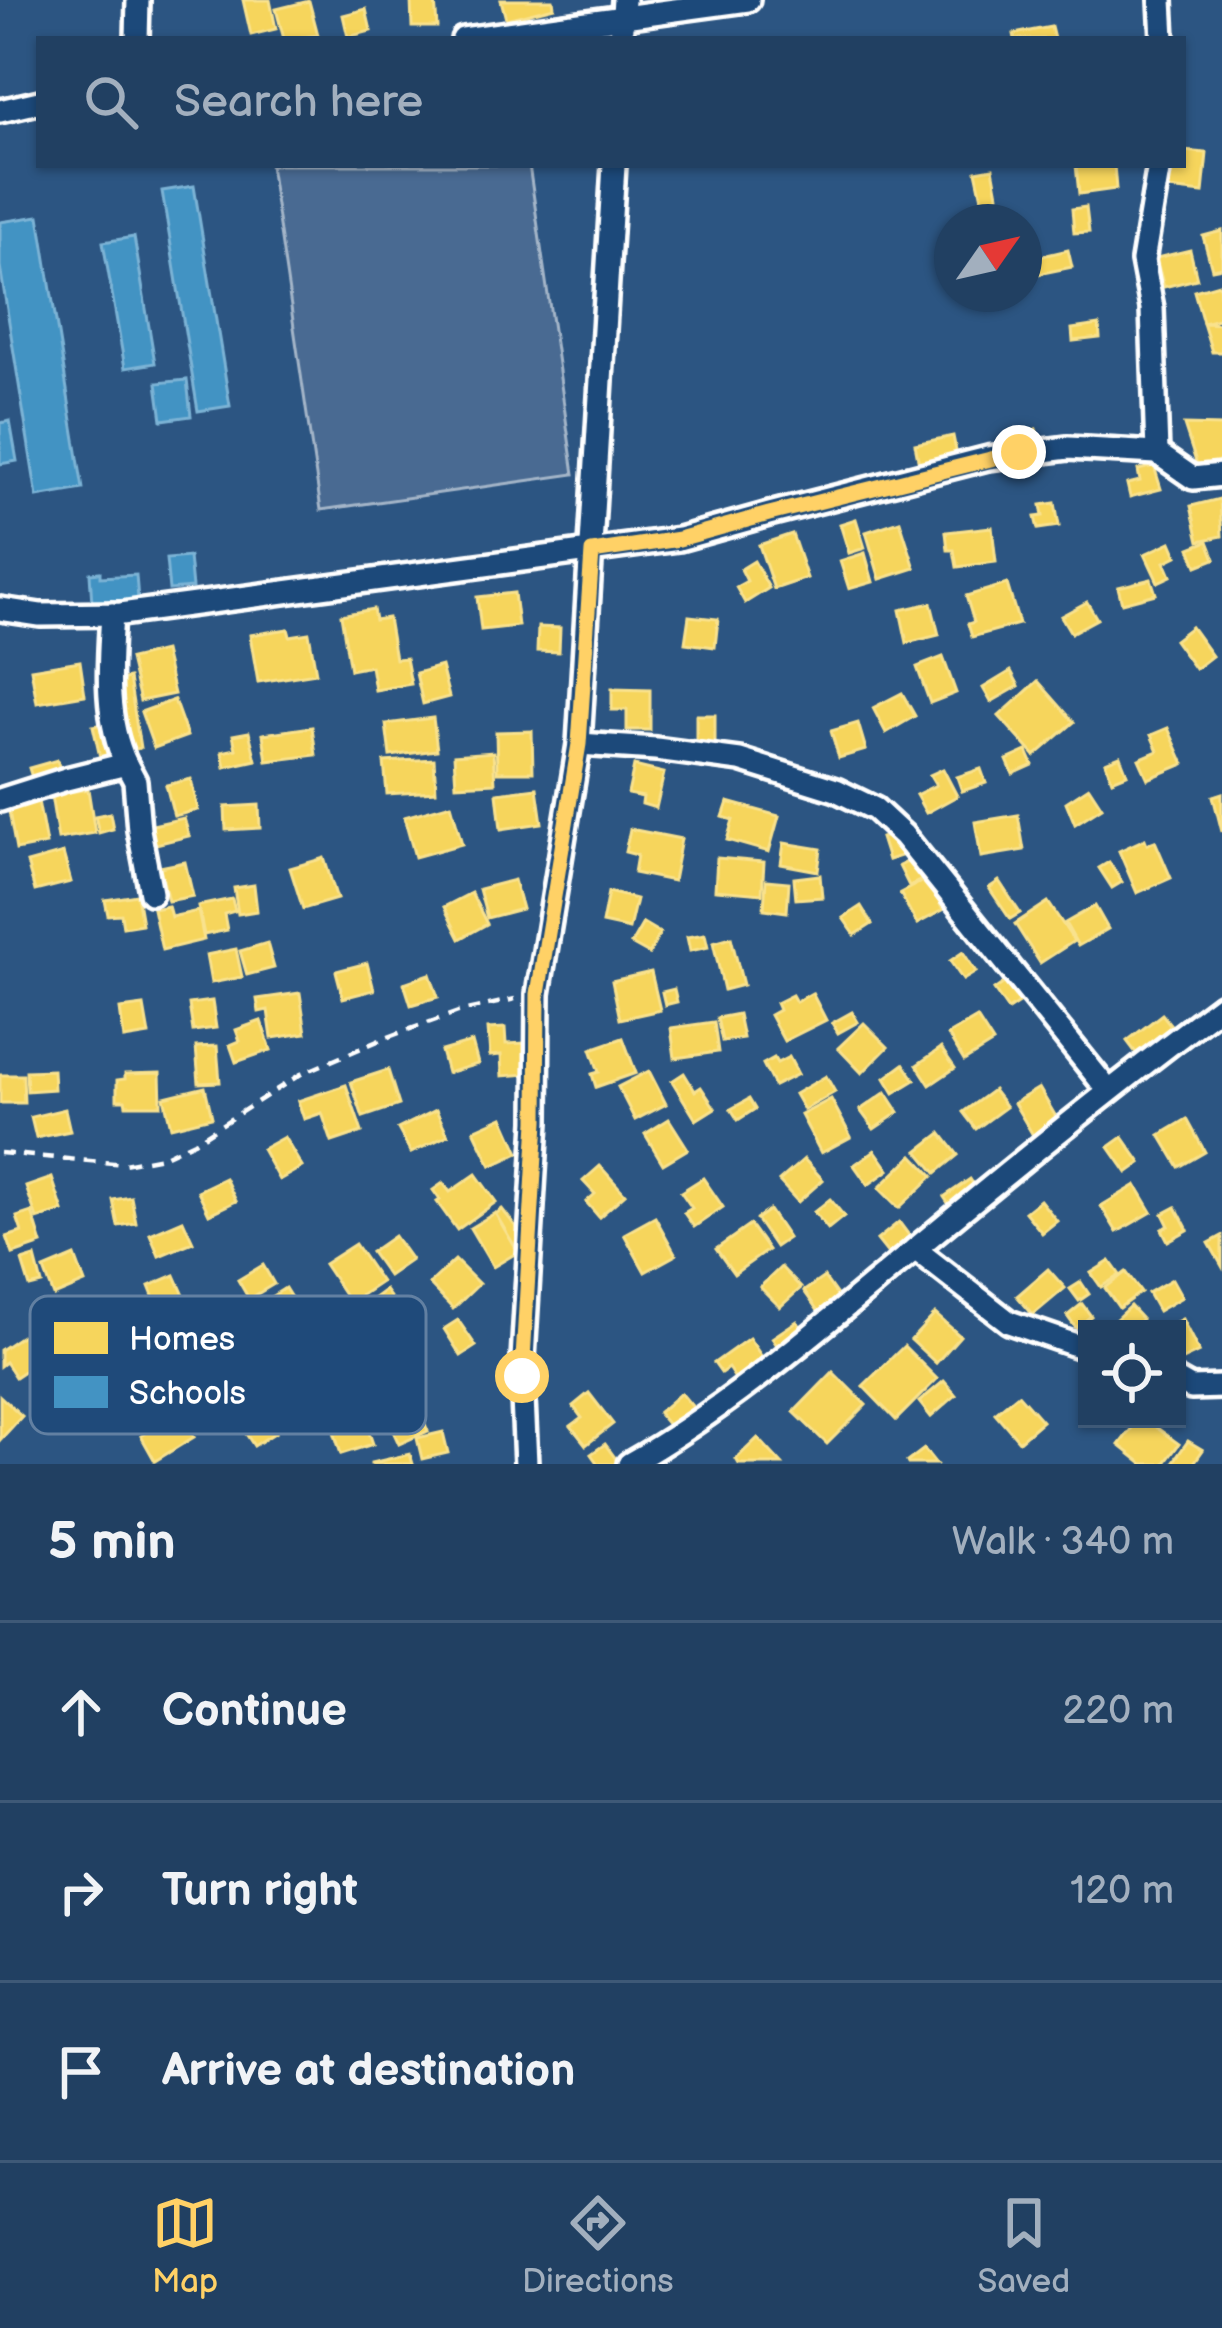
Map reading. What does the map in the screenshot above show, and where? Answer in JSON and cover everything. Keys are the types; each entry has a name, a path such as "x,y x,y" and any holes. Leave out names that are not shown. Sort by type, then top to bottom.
{"street":[{"path":"137,36 138,0"},
{"path":"488,36 748,0"},
{"path":"1161,0 1163,36"},
{"path":"0,110 36,103"},
{"path":"526,1464 522,1376 537,1121 538,994 579,744 614,168"},
{"path":"1157,452 1152,308 1143,261 1158,168"},
{"path":"0,609 40,615 112,614 679,539 988,458 1068,448 1157,452 1193,478 1222,476"},
{"path":"112,614 109,686 118,742 135,781 151,892"},
{"path":"579,744 740,760 836,790 875,809 915,850 1108,1090"},
{"path":"0,800 126,764"},
{"path":"629,1464 709,1414 830,1322 1108,1090 1222,1005"},
{"path":"915,1249 1009,1322 1078,1346"},
{"path":"1186,1386 1222,1387"}],"path":[{"path":"0,1153 124,1164 162,1157 301,1074 458,1012 538,994"}],"shaded area":[{"path":"270,168 529,168 574,474 321,510"}],"building: Homes":[{"path":"243,0 270,0 276,29 251,35"},
{"path":"411,0 435,0 437,27 412,27"},
{"path":"501,0 553,0 554,7 506,19"},
{"path":"309,1 318,35 283,36 276,9"},
{"path":"366,9 371,31 348,36 343,15"},
{"path":"1051,27 1053,36 1014,36"},
{"path":"1186,151 1207,153 1203,193 1168,189 1170,168 1186,168"},
{"path":"993,168 999,200 983,203 976,171"},
{"path":"1076,168 1114,168 1116,189 1079,194"},
{"path":"1086,207 1089,232 1074,233 1072,209"},
{"path":"1222,231 1222,267 1212,269 1203,236"},
{"path":"1068,250 1072,267 1042,273 1042,256"},
{"path":"1190,250 1197,279 1164,287 1156,258"},
{"path":"1219,284 1222,318 1203,323 1194,291"},
{"path":"1203,323 1222,324 1222,352 1212,352"},
{"path":"1099,325 1100,338 1073,341 1072,329"},
{"path":"1184,425 1221,426 1222,461 1201,477"},
{"path":"1036,429 1045,452 1010,465 1002,442"},
{"path":"953,436 960,471 922,479 915,444"},
{"path":"1154,466 1161,489 1130,497 1127,484 1140,481 1138,470"},
{"path":"1220,499 1222,536 1199,541 1191,506"},
{"path":"1055,503 1059,526 1038,529 1035,517 1043,516 1041,505"},
{"path":"856,519 865,548 849,553 840,524"},
{"path":"900,521 915,568 880,579 866,532"},
{"path":"992,527 996,562 957,567 946,532"},
{"path":"792,534 807,578 774,589 759,545"},
{"path":"1208,541 1215,559 1197,566 1190,548"},
{"path":"1171,542 1177,556 1165,562 1171,576 1158,582 1145,554"},
{"path":"865,553 873,582 849,589 840,561"},
{"path":"754,561 769,588 745,603 736,587 747,581 741,569"},
{"path":"1151,579 1156,594 1122,603 1118,587"},
{"path":"1007,584 1019,624 972,637 968,624 974,622 966,596"},
{"path":"514,593 518,626 481,630 477,597"},
{"path":"1087,602 1097,619 1071,633 1061,616"},
{"path":"931,603 939,635 907,643 900,610"},
{"path":"373,609 375,620 388,618 395,659 406,658 411,684 375,690 371,666 350,670 341,615"},
{"path":"689,616 718,619 715,647 685,643"},
{"path":"538,627 560,628 559,652 537,651"},
{"path":"1191,627 1212,656 1195,669 1174,640"},
{"path":"288,629 290,636 309,633 316,673 258,682 250,635"},
{"path":"164,651 174,694 140,701 130,659"},
{"path":"943,657 956,693 930,703 917,667"},
{"path":"80,661 85,695 37,703 31,669"},
{"path":"441,666 449,697 423,704 416,673"},
{"path":"1011,671 1019,686 991,702 983,688"},
{"path":"129,678 140,748 125,752 115,681"},
{"path":"1038,681 1074,722 1035,756 999,716"},
{"path":"612,689 650,690 650,730 627,730 627,710 612,710"},
{"path":"902,693 915,716 886,733 873,708"},
{"path":"174,700 187,736 154,748 141,712"},
{"path":"696,715 715,715 715,749 696,748"},
{"path":"433,718 437,750 390,756 386,724"},
{"path":"111,723 117,754 100,757 93,726"},
{"path":"858,723 866,750 839,758 831,731"},
{"path":"312,727 316,755 267,761 263,734"},
{"path":"1168,728 1184,764 1148,779 1139,759 1158,751 1151,735"},
{"path":"532,731 533,772 497,772 496,732"},
{"path":"249,732 256,760 225,767 222,752 236,749 233,735"},
{"path":"1027,751 1033,765 1013,774 1007,760"},
{"path":"493,752 495,783 456,785 454,755"},
{"path":"1120,756 1127,774 1112,780 1105,762"},
{"path":"434,759 436,791 387,794 384,762"},
{"path":"57,760 62,776 34,784 29,768"},
{"path":"634,766 664,773 656,808 642,804 643,797 628,794"},
{"path":"943,769 957,796 926,813 916,795 936,785 930,775"},
{"path":"981,769 986,783 962,791 957,777"},
{"path":"191,779 198,810 174,816 166,785"},
{"path":"1089,787 1102,807 1075,824 1066,802"},
{"path":"537,788 542,823 501,829 497,793"},
{"path":"88,789 95,833 58,839 51,795"},
{"path":"1222,793 1222,832 1213,796"},
{"path":"38,801 46,844 16,850 8,806"},
{"path":"728,802 779,816 769,852 727,840 733,820 723,817"},
{"path":"451,804 462,844 415,857 404,817"},
{"path":"259,805 260,828 226,830 225,807"},
{"path":"110,813 113,829 99,833 95,816"},
{"path":"1018,815 1024,850 981,857 975,822"},
{"path":"184,818 189,836 148,846 144,827"},
{"path":"630,829 681,839 673,881 634,873 637,855 625,852"},
{"path":"900,832 907,854 888,860 881,838"},
{"path":"1145,839 1147,844 1155,841 1171,878 1137,893 1119,851"},
{"path":"784,843 821,849 818,871 781,864"},
{"path":"63,853 71,882 35,891 27,863"},
{"path":"920,856 930,876 909,886 899,866"},
{"path":"324,858 337,899 303,909 290,868"},
{"path":"717,858 764,862 762,894 715,890"},
{"path":"185,862 193,896 168,901 160,867"},
{"path":"1109,862 1122,882 1112,888 1099,868"},
{"path":"820,875 822,897 796,899 794,878"},
{"path":"927,879 943,910 917,924 900,893"},
{"path":"514,880 522,909 487,918 479,889"},
{"path":"766,880 789,882 787,912 764,909"},
{"path":"999,881 1020,913 1010,919 989,888"},
{"path":"254,885 257,911 238,914 234,888"},
{"path":"608,892 636,899 629,929 602,923"},
{"path":"471,893 487,924 460,939 444,907"},
{"path":"137,895 142,924 123,927 121,914 108,915 105,900"},
{"path":"232,899 235,911 224,914 227,930 204,935 198,906"},
{"path":"1048,902 1074,941 1040,963 1015,924"},
{"path":"168,906 171,917 198,911 204,940 162,950 153,909"},
{"path":"861,906 872,924 855,935 843,918"},
{"path":"1095,906 1108,929 1078,946 1065,923"},
{"path":"643,923 660,933 649,954 631,944"},
{"path":"705,934 708,947 690,951 687,937"},
{"path":"731,937 743,985 724,990 713,942"},
{"path":"267,943 274,968 247,975 240,951"},
{"path":"236,949 242,977 211,983 206,955"},
{"path":"963,952 976,972 963,980 950,961"},
{"path":"367,963 374,990 343,998 336,971"},
{"path":"1023,970 1037,991 1008,1010 994,990"},
{"path":"651,972 660,1010 620,1019 612,981"},
{"path":"430,974 438,997 411,1005 404,983"},
{"path":"674,989 677,1002 665,1005 662,992"},
{"path":"300,993 306,1033 272,1038 268,1010 259,1012 257,999"},
{"path":"812,993 826,1020 784,1041 770,1015 779,1010 776,1003 792,995 796,1002"},
{"path":"212,1001 216,1028 193,1031 189,1004"},
{"path":"144,1006 149,1035 124,1039 120,1009"},
{"path":"852,1012 858,1022 838,1033 832,1023"},
{"path":"738,1014 743,1038 722,1041 717,1018"},
{"path":"1162,1014 1178,1034 1142,1061 1127,1041"},
{"path":"977,1018 993,1043 964,1061 948,1035"},
{"path":"261,1021 271,1050 236,1062 230,1045 240,1041 236,1030"},
{"path":"714,1022 718,1052 675,1058 671,1028"},
{"path":"864,1023 888,1047 862,1073 838,1048"},
{"path":"505,1028 506,1044 525,1043 528,1074 502,1076 501,1055 490,1056 488,1029"},
{"path":"623,1038 636,1073 596,1087 592,1074 599,1072 591,1049"},
{"path":"472,1042 478,1064 447,1073 441,1051"},
{"path":"217,1046 220,1082 199,1083 196,1047"},
{"path":"941,1048 955,1068 930,1085 917,1065"},
{"path":"789,1057 798,1074 774,1086 763,1064"},
{"path":"904,1064 915,1080 894,1093 885,1078"},
{"path":"53,1070 54,1089 27,1091 26,1071"},
{"path":"388,1070 399,1105 363,1117 351,1082"},
{"path":"649,1071 666,1104 635,1120 618,1087"},
{"path":"160,1073 161,1105 126,1105 125,1100 117,1100 117,1080 125,1079 125,1074"},
{"path":"684,1073 695,1091 701,1087 715,1108 696,1120 672,1081"},
{"path":"0,1075 23,1075 24,1103 0,1103"},
{"path":"826,1076 835,1092 804,1110 795,1094"},
{"path":"346,1085 362,1132 332,1142 322,1113 304,1119 298,1101"},
{"path":"205,1087 212,1117 171,1127 164,1097"},
{"path":"1039,1088 1059,1122 1034,1137 1014,1103"},
{"path":"993,1090 1006,1107 976,1129 963,1112"},
{"path":"886,1092 899,1112 874,1129 860,1110"},
{"path":"749,1099 755,1109 738,1120 731,1109"},
{"path":"831,1099 851,1137 821,1153 801,1115"},
{"path":"65,1109 70,1131 36,1138 31,1117"},
{"path":"436,1110 448,1135 411,1153 398,1129"},
{"path":"503,1117 519,1153 491,1166 474,1130"},
{"path":"669,1119 688,1149 663,1164 645,1134"},
{"path":"1187,1119 1205,1152 1179,1167 1160,1135"},
{"path":"941,1133 958,1155 936,1173 918,1151"},
{"path":"284,1137 302,1167 279,1180 262,1149"},
{"path":"1123,1137 1141,1163 1127,1173 1109,1147"},
{"path":"875,1150 889,1170 868,1185 854,1165"},
{"path":"913,1155 933,1176 899,1208 879,1188"},
{"path":"804,1159 823,1180 798,1202 779,1181"},
{"path":"600,1166 625,1194 599,1217 586,1202 595,1194 583,1181"},
{"path":"476,1174 496,1202 457,1230 433,1190 443,1183 450,1192"},
{"path":"52,1178 63,1211 37,1219 26,1187"},
{"path":"225,1178 236,1201 209,1214 198,1191"},
{"path":"703,1178 723,1207 694,1227 684,1213 692,1208 681,1192"},
{"path":"970,1179 984,1200 958,1218 944,1197"},
{"path":"1136,1185 1152,1212 1117,1232 1101,1206"},
{"path":"131,1197 136,1223 118,1226 113,1200"},
{"path":"830,1199 844,1216 828,1229 814,1212"},
{"path":"1040,1200 1057,1221 1042,1233 1025,1212"},
{"path":"1176,1207 1188,1230 1168,1241 1162,1229 1169,1226 1163,1214"},
{"path":"502,1209 527,1241 502,1261 477,1228"},
{"path":"769,1210 788,1238 775,1247 756,1219"},
{"path":"32,1212 42,1244 13,1254 7,1237 22,1232 17,1217"},
{"path":"495,1213 518,1252 493,1267 470,1228"},
{"path":"655,1217 676,1255 645,1272 624,1234"},
{"path":"183,1220 193,1242 159,1256 150,1234"},
{"path":"899,1222 914,1242 892,1259 877,1240"},
{"path":"750,1225 768,1250 734,1274 716,1249"},
{"path":"394,1236 411,1260 388,1276 371,1252"},
{"path":"1222,1236 1222,1266 1209,1243"},
{"path":"355,1244 381,1282 360,1296 345,1296 324,1264"},
{"path":"75,1256 85,1283 54,1296 44,1269"},
{"path":"35,1257 42,1284 30,1287 22,1261"},
{"path":"455,1260 479,1284 453,1309 429,1284"},
{"path":"1110,1261 1120,1275 1101,1287 1091,1273"},
{"path":"263,1265 274,1284 247,1296 238,1280"},
{"path":"781,1267 801,1288 780,1307 760,1287"},
{"path":"1048,1269 1065,1288 1033,1315 1017,1296"},
{"path":"1126,1272 1141,1292 1119,1308 1105,1288"},
{"path":"175,1275 184,1296 153,1296 149,1286"},
{"path":"824,1277 841,1301 821,1315 804,1291"},
{"path":"1172,1279 1182,1297 1158,1311 1148,1293"},
{"path":"1081,1282 1089,1294 1079,1301 1070,1289"},
{"path":"1082,1304 1091,1316 1078,1320 1076,1328 1067,1316"},
{"path":"1130,1306 1142,1319 1141,1320 1115,1320"},
{"path":"935,1314 960,1336 936,1363 911,1340"},
{"path":"458,1320 476,1346 461,1356 444,1329"},
{"path":"797,1321 814,1346 789,1363 772,1338"},
{"path":"1186,1327 1199,1352 1186,1358"},
{"path":"27,1332 30,1367 15,1377 5,1362 0,1366 0,1350"},
{"path":"749,1338 773,1373 744,1392 728,1368 721,1373 714,1363"},
{"path":"904,1346 937,1379 896,1420 863,1386"},
{"path":"833,1372 866,1405 827,1444 794,1412"},
{"path":"944,1381 956,1395 931,1417 919,1402"},
{"path":"589,1393 613,1424 586,1445 571,1426 582,1418 573,1406"},
{"path":"681,1393 707,1424 684,1444 658,1413"},
{"path":"1018,1394 1042,1421 1019,1441 995,1413"},
{"path":"0,1396 22,1416 0,1440"},
{"path":"1132,1428 1157,1428 1179,1444 1164,1464 1143,1464 1119,1445"},
{"path":"443,1432 448,1453 422,1459 417,1438"},
{"path":"192,1434 194,1437 155,1461 141,1436"},
{"path":"246,1434 273,1434 254,1446"},
{"path":"335,1434 370,1434 373,1444 341,1454"},
{"path":"394,1434 421,1434 399,1444"},
{"path":"758,1438 782,1464 739,1464 736,1459"},
{"path":"1188,1441 1203,1450 1193,1464 1178,1464 1174,1461"},
{"path":"605,1444 618,1464 598,1464 591,1454"},
{"path":"924,1449 936,1464 908,1464 907,1462"},
{"path":"410,1454 413,1464 371,1464 371,1463"}],"building: Schools":[{"path":"194,186 230,406 198,411 162,191"},
{"path":"39,216 83,489 37,497 0,266 0,222"},
{"path":"134,237 155,363 125,368 103,242"},
{"path":"187,380 191,416 162,420 157,383"},
{"path":"10,421 17,461 0,464 0,423"},
{"path":"189,557 192,588 169,590 166,559"},
{"path":"100,572 100,577 136,575 138,600 92,603 90,573"}],"route":[{"path":"522,1376 537,1121 538,994 579,744 592,552 679,539 1019,452"}]}
